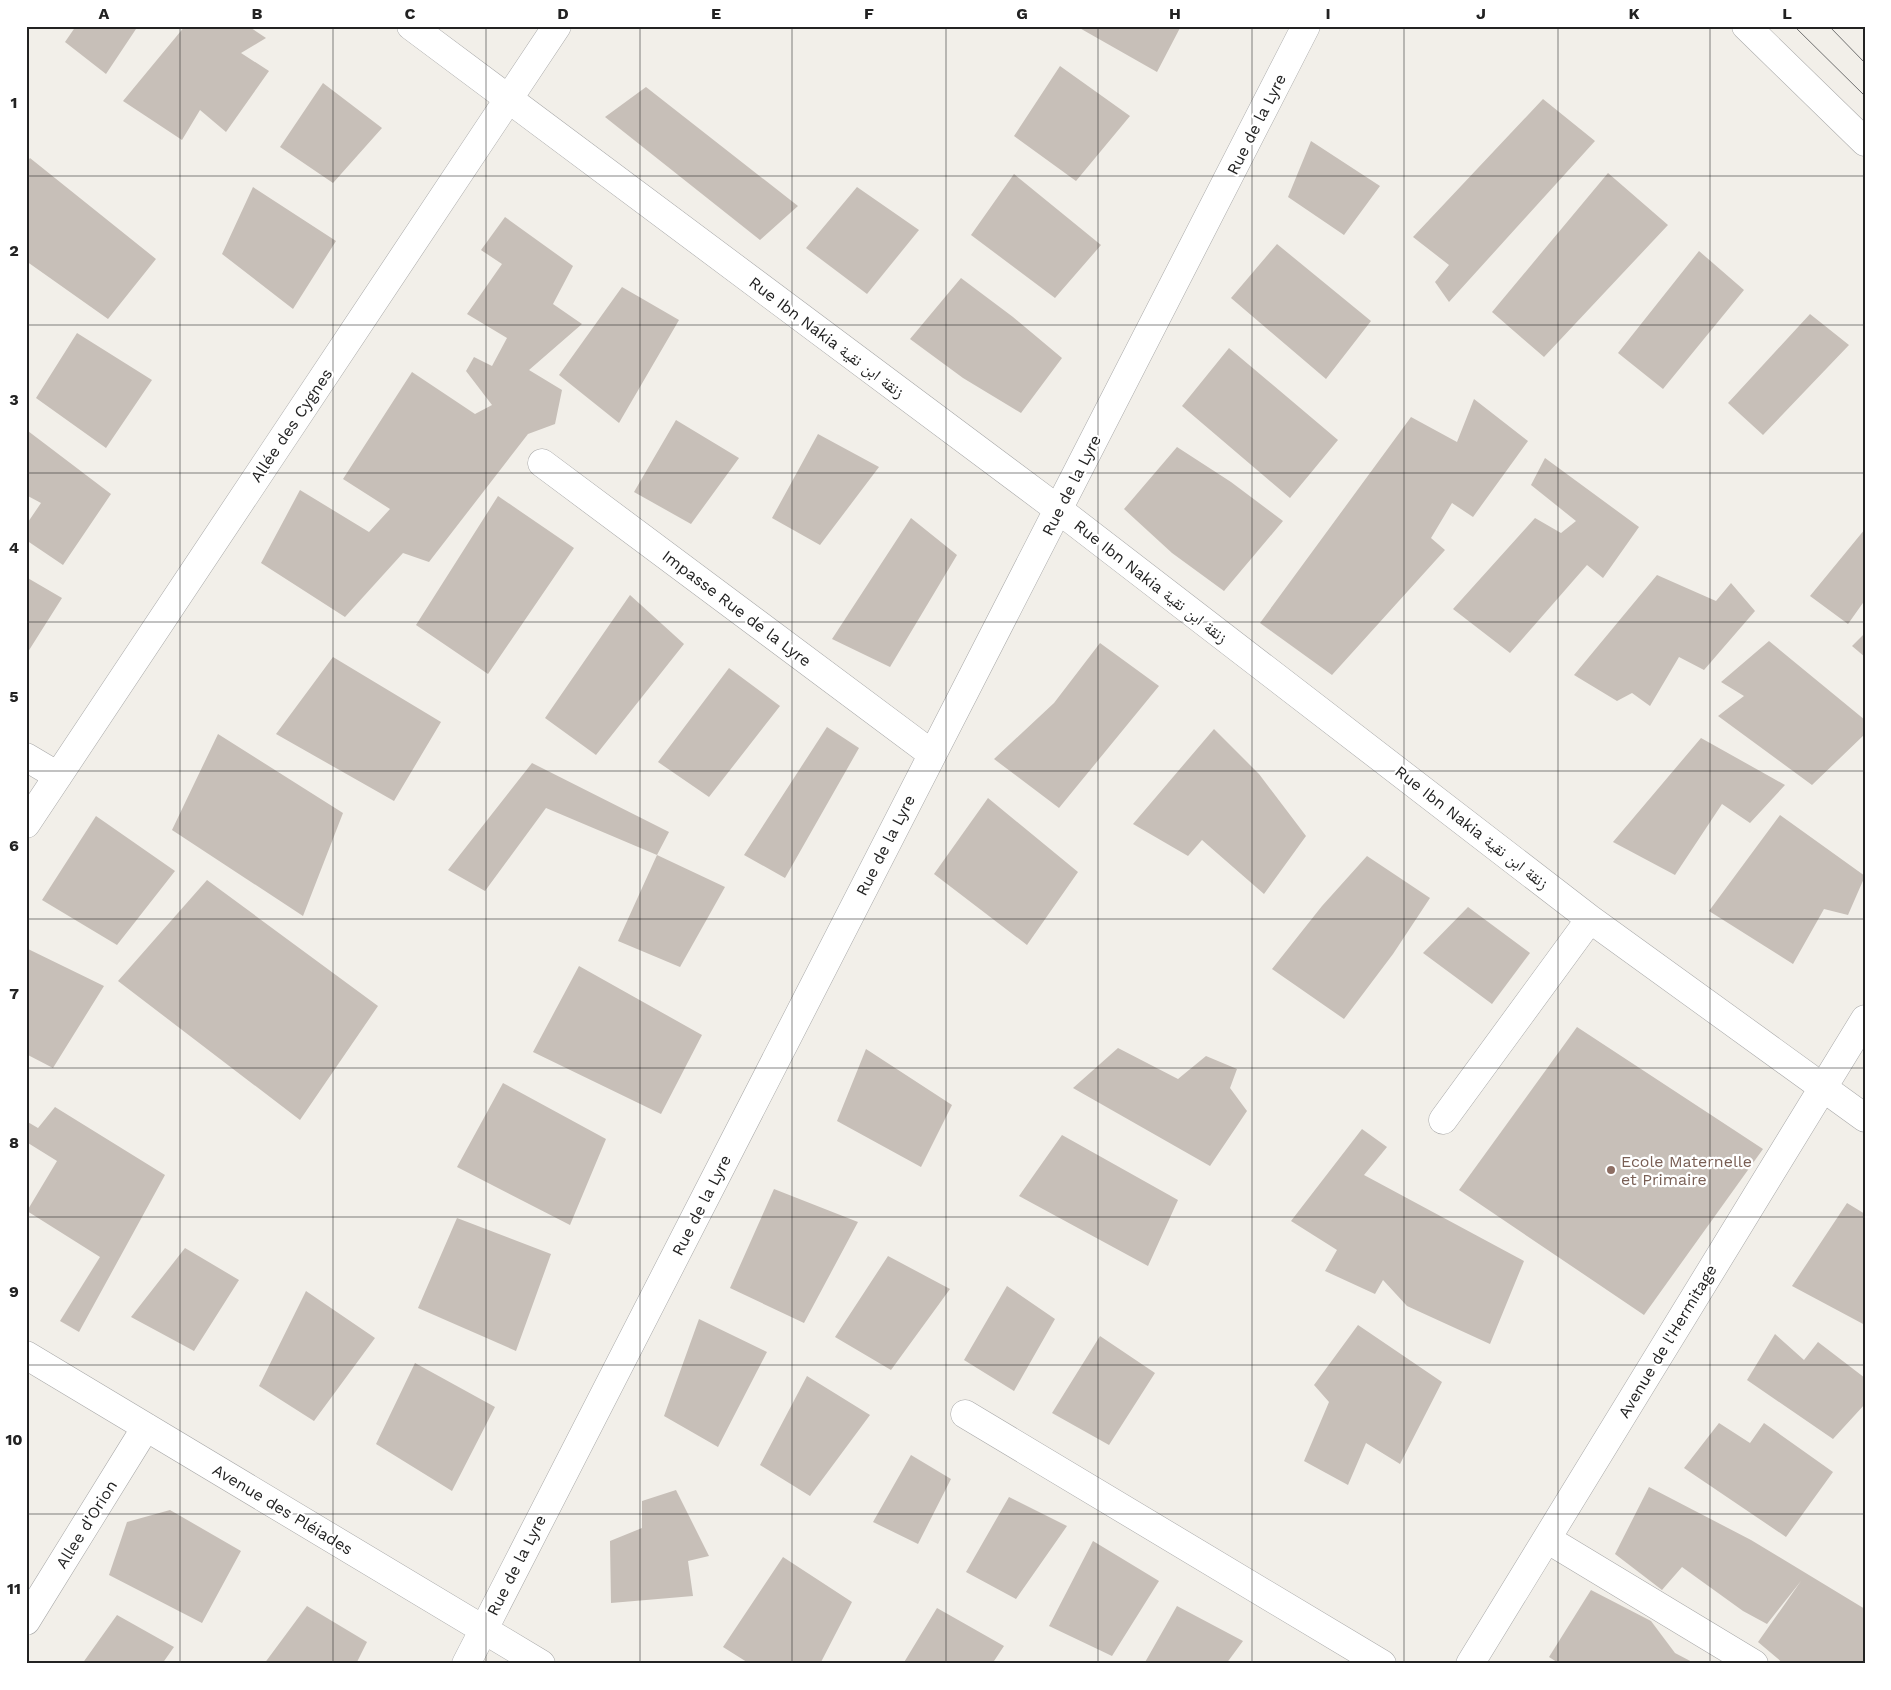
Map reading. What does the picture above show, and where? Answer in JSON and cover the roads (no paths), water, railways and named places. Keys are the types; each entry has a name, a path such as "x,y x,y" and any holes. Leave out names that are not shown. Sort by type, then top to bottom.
{"street":[{"name":"Rue Ibn Nakia زنقة ابن نقية","path":"411,26 1058,510 1590,919 1865,1118"},
{"name":"Allée des Cygnes","path":"26,824 557,26"},
{"name":"Rue de la Lyre","path":"466,1664 1306,26"},
{"path":"1746,26 1865,142"},
{"name":"Impasse Rue de la Lyre","path":"542,463 932,754"},
{"path":"26,757 58,776"},
{"path":"1443,1120 1590,919"},
{"name":"Avenue de l'Hermitage","path":"1470,1664 1865,1019"},
{"name":"Avenue des Pléiades","path":"26,1355 540,1664"},
{"path":"965,1414 1382,1664"},
{"name":"Allee d'Orion","path":"26,1621 146,1427"},
{"path":"1547,1539 1754,1664"}],"tram line":[{"path":"1794,26 1865,96"},
{"path":"1829,26 1865,63"}],"place":[{"name":"Ecole Maternelle et Primaire","path":"1611,1170"}]}
